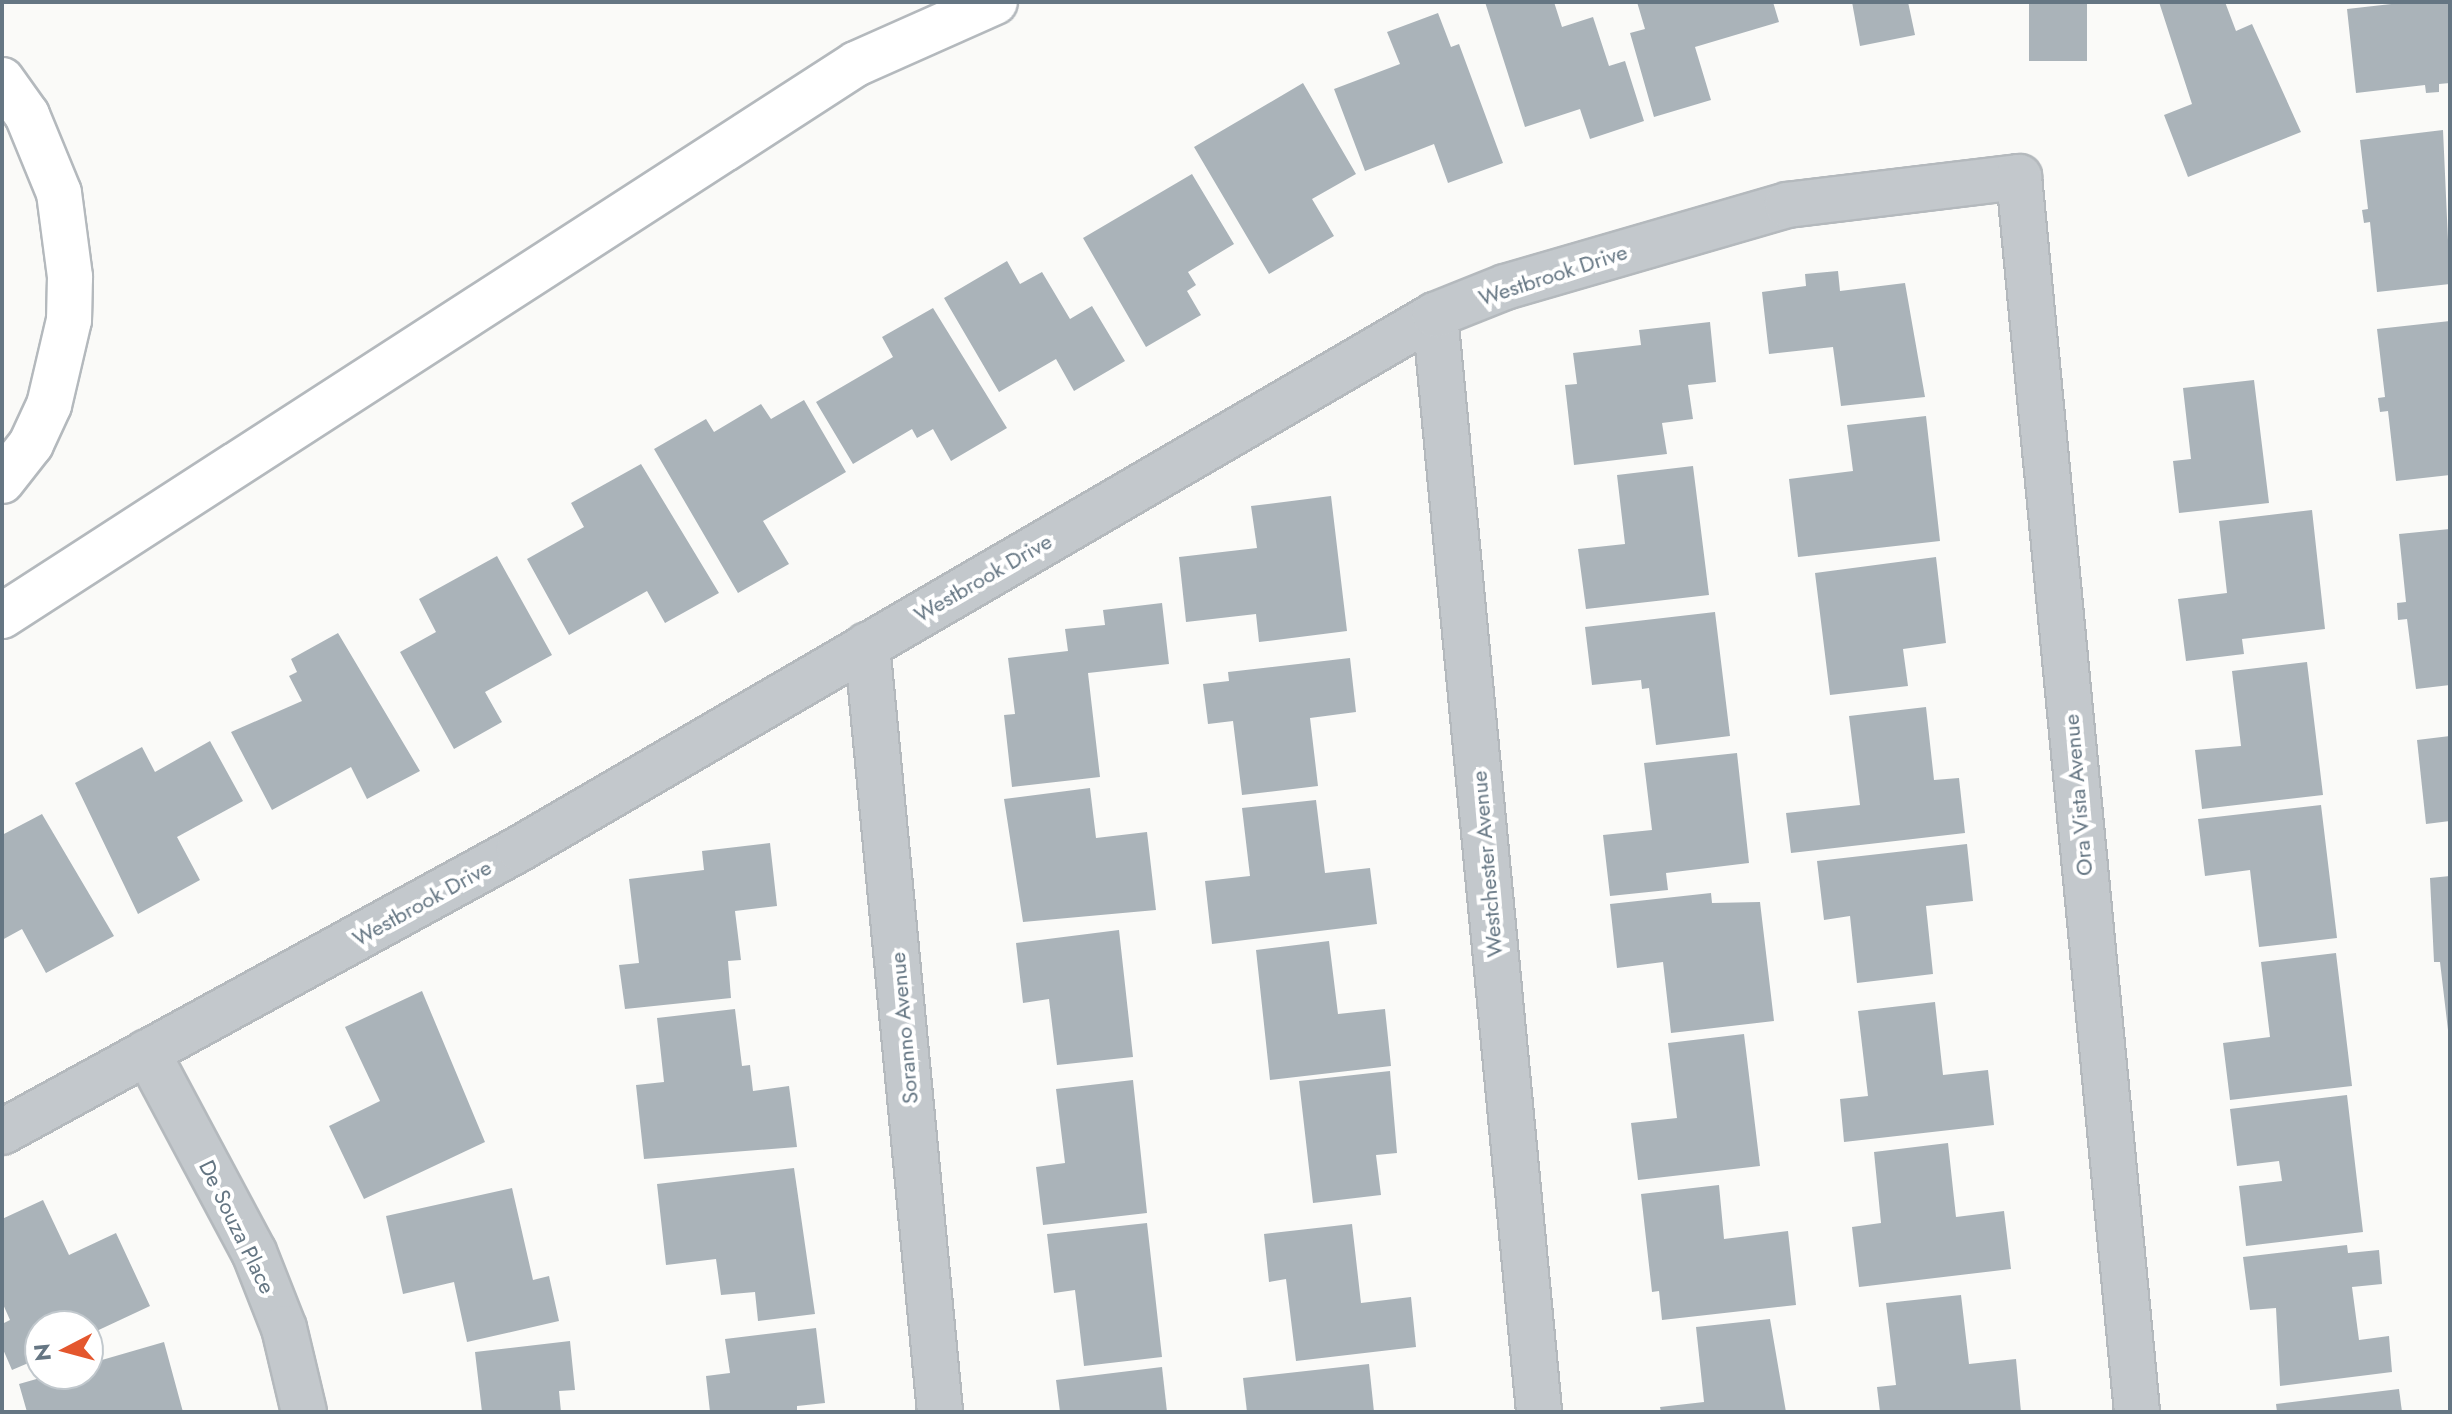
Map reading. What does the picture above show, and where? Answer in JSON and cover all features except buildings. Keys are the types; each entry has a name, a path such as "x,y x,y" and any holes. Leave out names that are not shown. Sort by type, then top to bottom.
{"highway":[{"path":"2,616 856,64 995,2"},
{"path":"2,80 27,115 59,193 70,277 69,320 49,405 31,444 2,481"}],"street":[{"name":"Westbrook Drive","path":"2,1132 519,849 1435,315 1505,287 1787,205 2019,177"},
{"name":"Ora Vista Avenue","path":"2019,177 2137,1412"},
{"name":"Westchester Avenue","path":"1435,315 1539,1412"},
{"name":"Soranno Avenue","path":"867,645 940,1412"},
{"name":"De Souza Place","path":"147,1052 254,1252 284,1328 304,1412"}]}
